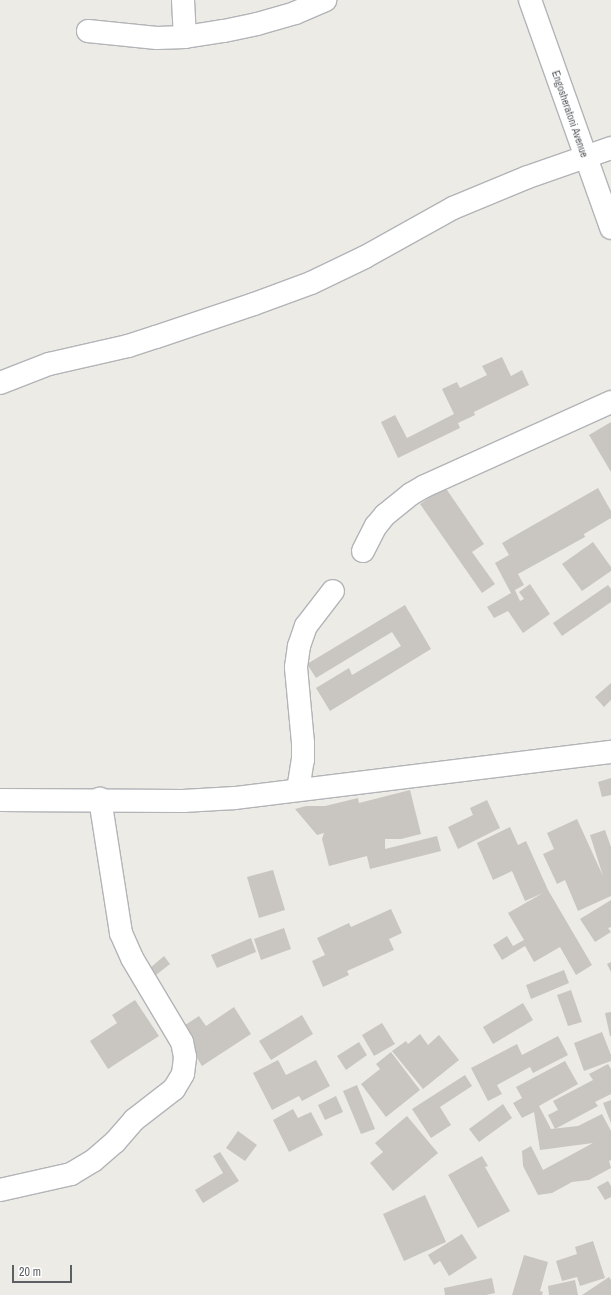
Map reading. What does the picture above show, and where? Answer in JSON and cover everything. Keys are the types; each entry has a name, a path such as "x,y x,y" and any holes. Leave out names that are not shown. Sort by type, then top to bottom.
{"street":[{"path":"183,0 185,37"},
{"path":"88,31 157,38 185,37 257,24 295,13 325,0"},
{"name":"Engosheratoni Avenue","path":"530,0 611,228"},
{"path":"0,383 49,364 128,346 304,286 365,257 453,208 528,177 611,148"},
{"path":"362,552 376,526 385,515 411,494 442,478 611,402"},
{"path":"298,790 303,760 303,743 296,667 299,646 306,626 333,591"},
{"path":"0,800 100,799 183,801 235,798 611,752"},
{"path":"0,1190 71,1174 93,1161 115,1142 134,1120 174,1089 183,1074 185,1057 182,1042 132,958 121,933 100,799"}],"building":[{"path":"502,357 511,376 522,370 529,385 474,412 475,415 458,423 460,428 398,458 381,422 395,415 407,438 454,414 442,389 457,382 460,388 487,375 482,366"},
{"path":"611,422 611,472 589,435"},
{"path":"445,487 484,544 472,552 495,584 482,593 420,504"},
{"path":"598,488 611,511 611,518 584,534 585,537 518,574 524,585 515,590 520,601 524,599 519,592 530,584 550,614 523,633 508,611 494,618 487,607 511,593 495,563 509,555 502,543"},
{"path":"593,542 611,567 611,571 582,591 562,564"},
{"path":"608,585 611,589 611,602 562,636 553,623"},
{"path":"405,605 431,649 330,711 316,688 349,668 352,675 401,646 392,632 316,678 307,664"},
{"path":"611,683 611,700 604,707 595,697"},
{"path":"611,778 611,795 602,797 598,782"},
{"path":"410,790 421,834 401,839 385,839 385,849 437,836 441,851 370,869 367,856 329,866 322,839 324,833 317,835 295,809 306,806 325,806 358,798 359,803"},
{"path":"487,800 500,828 458,849 448,827 473,815 470,808"},
{"path":"577,819 603,876 590,835 605,830 611,847 611,896 578,911 565,880 557,884 543,854 554,849 547,833"},
{"path":"510,827 518,845 526,841 548,890 592,965 576,975 560,947 534,962 525,946 502,960 493,945 507,936 513,946 524,940 508,913 543,893 525,901 512,871 493,880 477,843"},
{"path":"273,870 285,910 259,918 247,877"},
{"path":"611,900 611,927 608,928 611,932 595,942 580,919"},
{"path":"391,909 402,933 389,939 394,950 347,971 349,975 323,987 312,961 325,955 317,938 349,923 351,927"},
{"path":"284,928 291,949 261,960 254,939"},
{"path":"251,938 256,952 217,968 211,955"},
{"path":"164,956 170,964 156,975 150,968"},
{"path":"611,962 611,972 607,964"},
{"path":"564,970 569,983 531,999 526,985"},
{"path":"571,990 582,1022 568,1026 557,995"},
{"path":"135,1000 159,1036 108,1069 90,1041 117,1023 112,1015"},
{"path":"523,1003 533,1020 493,1044 483,1027"},
{"path":"234,1007 251,1034 202,1066 179,1029 199,1016 206,1026"},
{"path":"611,1012 611,1036 610,1036 605,1013"},
{"path":"302,1015 313,1034 271,1060 259,1041"},
{"path":"382,1023 395,1044 374,1056 362,1035"},
{"path":"602,1032 611,1055 611,1061 584,1071 574,1043"},
{"path":"420,1034 428,1045 439,1035 459,1060 423,1089 392,1051 406,1041 408,1044"},
{"path":"558,1036 568,1055 533,1073 530,1067 497,1085 502,1094 488,1101 471,1068 517,1044 522,1055"},
{"path":"359,1042 367,1055 346,1070 337,1056"},
{"path":"391,1052 420,1090 386,1117 361,1084 380,1069 376,1064"},
{"path":"278,1060 286,1075 316,1060 330,1086 302,1101 299,1096 272,1110 253,1073"},
{"path":"565,1061 578,1084 539,1106 551,1129 578,1126 602,1114 611,1131 611,1160 609,1161 611,1168 589,1180 572,1182 552,1193 538,1195 523,1166 522,1151 531,1146 543,1170 593,1143 540,1150 534,1112 522,1118 513,1103 522,1098 516,1087"},
{"path":"608,1064 611,1069 611,1094 595,1102 598,1106 555,1129 548,1115 558,1110 553,1101 593,1080 589,1074"},
{"path":"465,1075 472,1086 440,1107 451,1125 431,1138 412,1109"},
{"path":"357,1085 375,1129 361,1134 343,1091"},
{"path":"336,1096 343,1112 325,1120 318,1105"},
{"path":"611,1100 611,1123 603,1103"},
{"path":"503,1104 512,1118 479,1142 469,1129"},
{"path":"293,1109 298,1118 311,1112 323,1135 289,1152 273,1120"},
{"path":"407,1116 438,1153 393,1191 370,1163 383,1152 375,1143"},
{"path":"238,1131 257,1145 245,1161 226,1148"},
{"path":"220,1152 239,1181 203,1203 195,1190 223,1173 213,1156"},
{"path":"482,1156 488,1166 485,1167 510,1211 478,1228 448,1175"},
{"path":"608,1181 611,1186 611,1197 605,1200 597,1187"},
{"path":"425,1195 446,1242 404,1261 383,1214"},
{"path":"462,1234 477,1258 449,1276 440,1261 434,1265 428,1255"},
{"path":"593,1241 605,1278 580,1286 577,1277 562,1281 556,1261 577,1254 575,1247"},
{"path":"524,1255 548,1262 540,1291 543,1292 542,1295 512,1295"},
{"path":"609,1277 611,1280 611,1295 582,1295"},
{"path":"492,1278 495,1293 486,1295 445,1295 444,1288"},
{"path":"575,1280 578,1295 549,1295 548,1286"}]}
